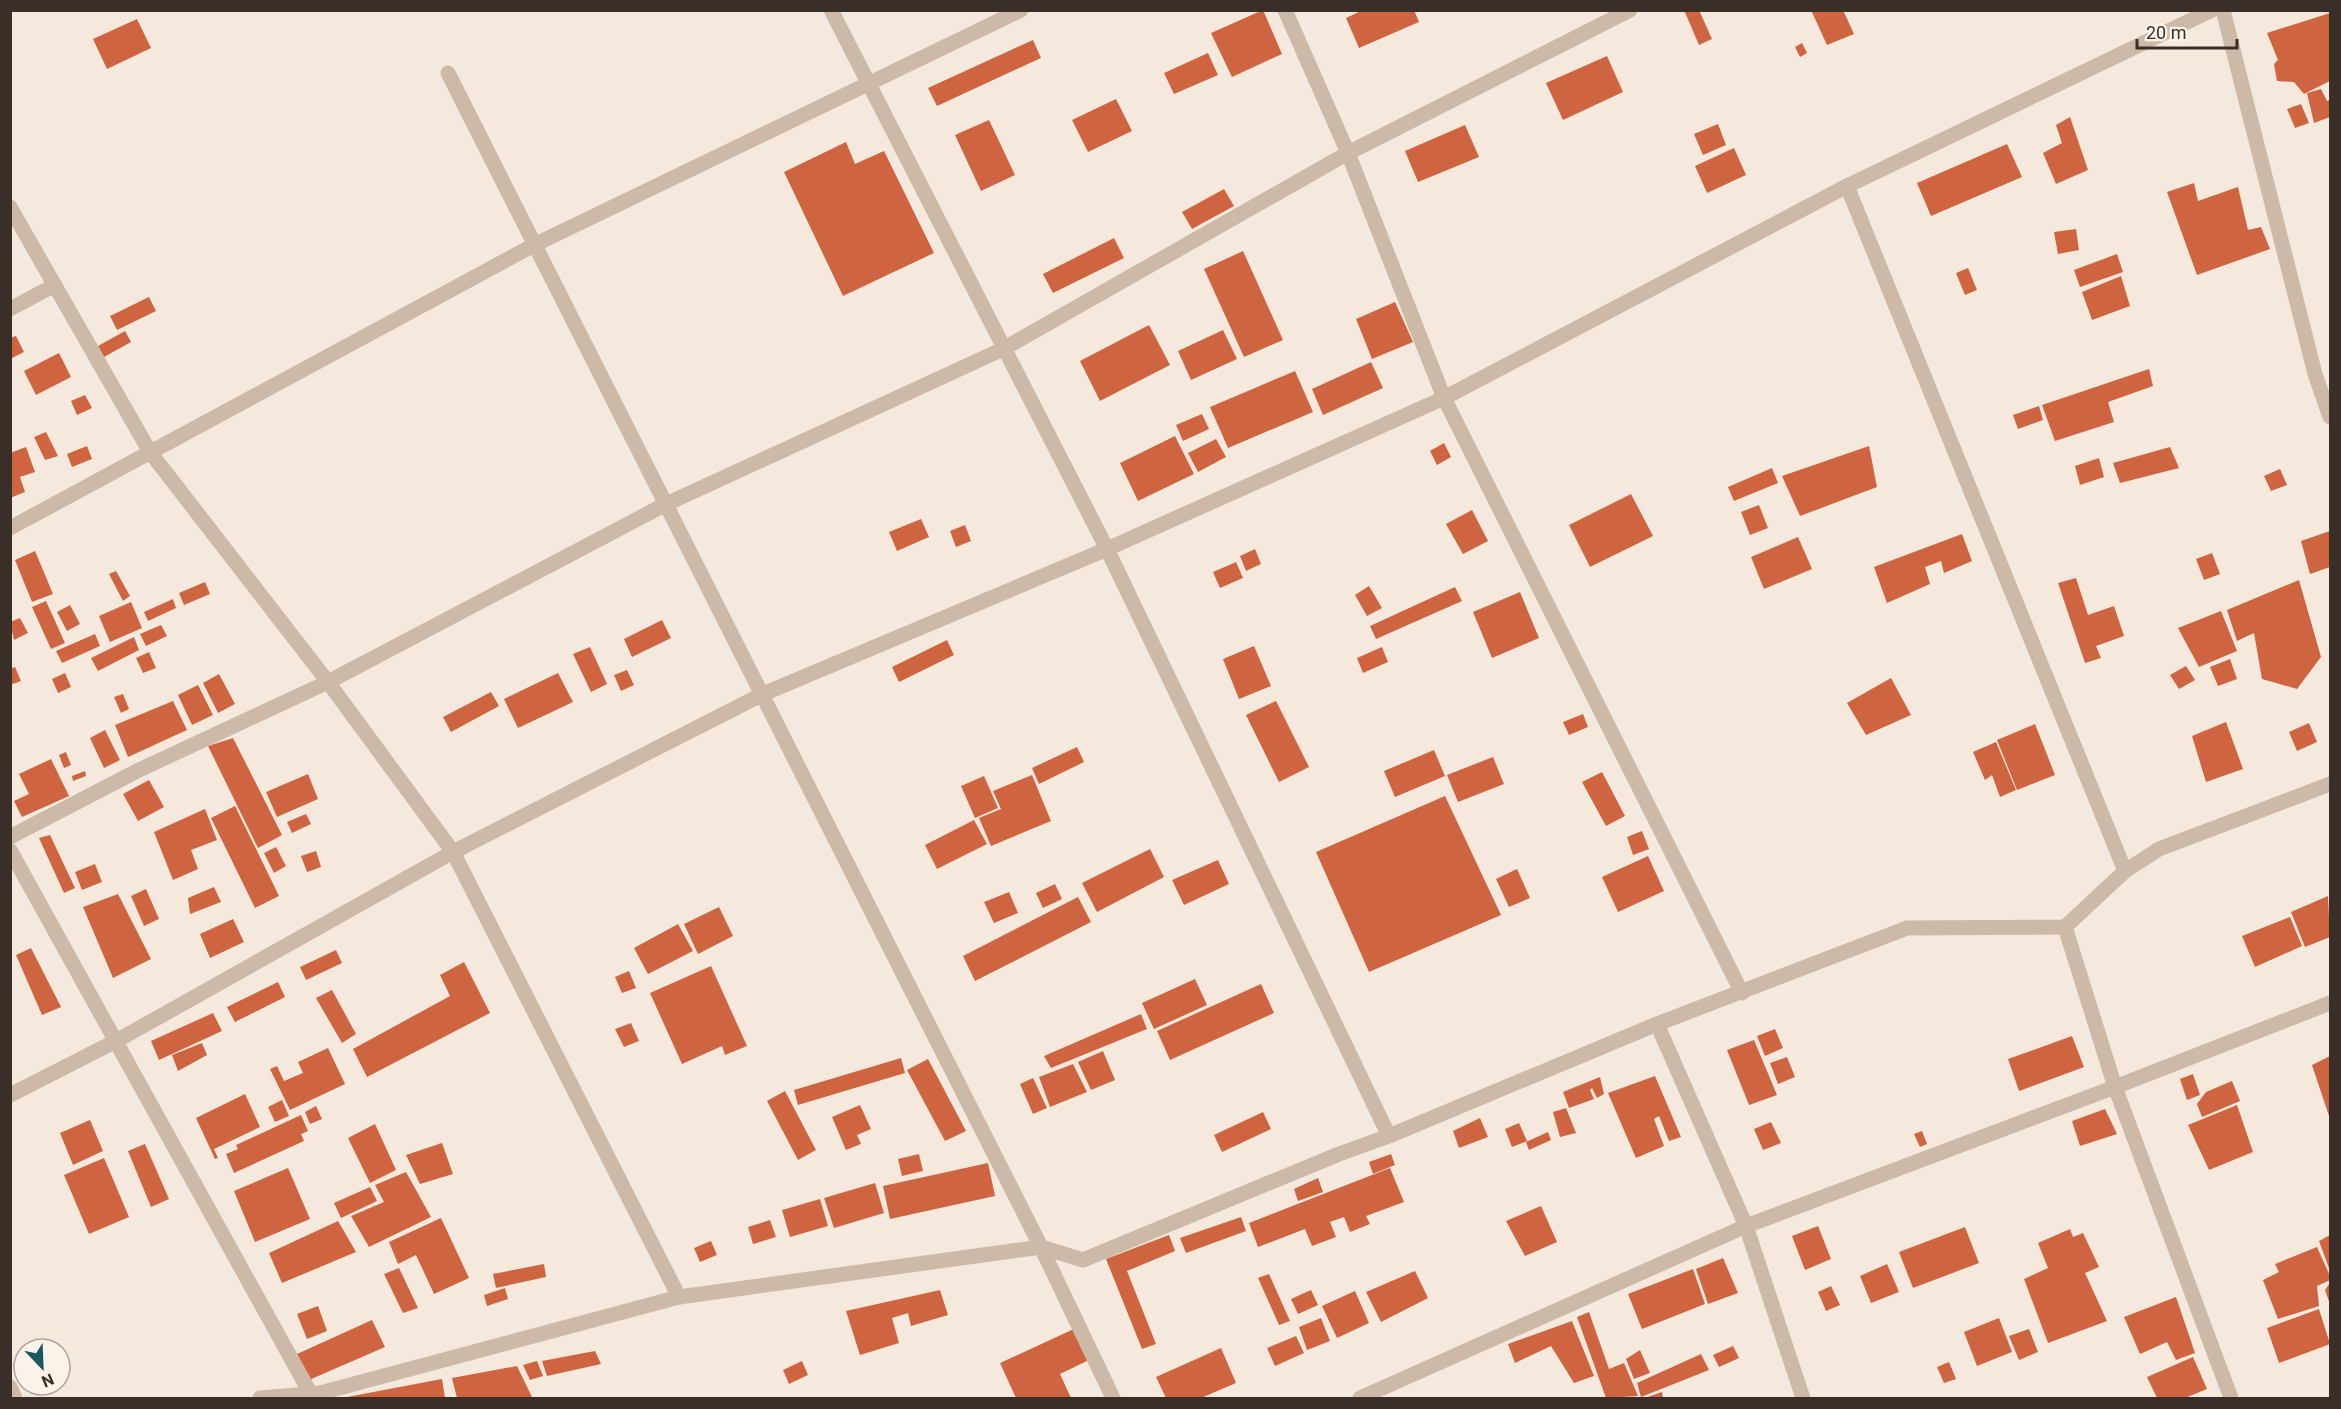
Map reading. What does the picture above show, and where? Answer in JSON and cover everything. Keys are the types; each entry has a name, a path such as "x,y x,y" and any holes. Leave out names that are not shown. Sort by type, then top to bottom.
{"street":[{"path":"831,10 1107,549 1389,1136"},
{"path":"10,528 534,245 1021,10"},
{"path":"1285,10 1348,153 1444,398 1742,993"},
{"path":"10,837 139,770 328,682 664,505 1003,349 1348,153 1630,10"},
{"path":"10,1095 118,1040 453,852 763,694 1107,549 1444,398 1847,186 2212,10"},
{"path":"2223,10 2315,374 2331,417"},
{"path":"448,73 664,505 763,694 1041,1247 1113,1398"},
{"path":"1847,186 2125,871"},
{"path":"10,207 150,452 328,682 453,852 679,1297"},
{"path":"10,309 55,285"},
{"path":"260,1398 313,1395 679,1297 1041,1247 1083,1260 1657,1024 1907,928 2065,927 2125,871 2158,849 2331,784"},
{"path":"10,850 118,1040 313,1395"},
{"path":"2065,927 2115,1087 2232,1398"},
{"path":"1360,1398 1746,1226 2331,1003"},
{"path":"1657,1024 1746,1226 1803,1398"},
{"path":"10,1387 15,1398"}],"building":[{"path":"1263,10 1282,54 1232,77 1211,33"},
{"path":"1363,10 1414,10 1419,22 1359,48 1346,18"},
{"path":"1684,10 1699,10 1712,39 1699,45"},
{"path":"1811,10 1843,10 1854,34 1827,45"},
{"path":"2330,13 2330,81 2304,94 2294,82 2277,81 2274,64 2278,60 2267,33"},
{"path":"137,19 151,48 107,69 93,39"},
{"path":"1033,40 1041,58 937,106 928,88"},
{"path":"1802,43 1807,53 1800,57 1795,47"},
{"path":"1208,53 1218,75 1174,94 1164,73"},
{"path":"1607,56 1623,92 1563,120 1546,83"},
{"path":"2321,89 2327,101 2330,100 2330,117 2314,123 2307,93"},
{"path":"1116,99 1132,131 1088,152 1072,120"},
{"path":"2301,104 2309,123 2295,128 2287,109"},
{"path":"2070,117 2088,170 2056,184 2043,153 2062,143 2056,125"},
{"path":"989,120 1015,175 981,191 955,135"},
{"path":"1718,124 1726,145 1703,155 1694,134"},
{"path":"1465,125 1479,157 1418,182 1405,151"},
{"path":"846,142 855,164 884,151 934,253 843,296 784,172"},
{"path":"2007,144 2022,177 1931,216 1917,183"},
{"path":"1734,148 1746,175 1707,193 1695,166"},
{"path":"2194,183 2198,201 2238,187 2248,230 2261,227 2270,249 2197,275 2167,192"},
{"path":"1224,189 1234,206 1192,229 1182,212"},
{"path":"2076,229 2079,250 2058,254 2054,232"},
{"path":"1114,238 1124,258 1053,293 1043,274"},
{"path":"1243,251 1283,340 1244,357 1204,269"},
{"path":"2117,254 2123,272 2080,287 2074,270"},
{"path":"1968,268 1977,290 1965,295 1956,273"},
{"path":"2121,276 2130,306 2092,320 2082,292"},
{"path":"149,297 156,311 117,330 110,316"},
{"path":"1395,302 1413,342 1372,359 1356,319"},
{"path":"1149,325 1170,365 1100,401 1080,361"},
{"path":"1223,330 1237,359 1191,380 1178,351"},
{"path":"125,331 131,342 104,357 98,346"},
{"path":"16,336 24,352 10,359 10,338"},
{"path":"59,353 71,377 36,395 24,371"},
{"path":"1371,362 1383,388 1323,415 1312,389"},
{"path":"2149,369 2153,386 2108,402 2114,422 2055,441 2042,405"},
{"path":"1295,371 1313,412 1228,448 1210,407"},
{"path":"85,395 92,408 77,415 71,401"},
{"path":"2039,406 2043,420 2018,429 2013,415"},
{"path":"1202,414 1209,429 1183,441 1176,425"},
{"path":"46,432 58,456 45,460 34,437"},
{"path":"1175,436 1194,474 1138,501 1120,463"},
{"path":"1216,439 1226,457 1198,472 1188,453"},
{"path":"1444,443 1451,457 1437,465 1430,451"},
{"path":"87,446 92,459 72,467 67,454"},
{"path":"1869,446 1877,487 1800,516 1782,476"},
{"path":"26,447 35,472 20,477 25,492 10,498 10,453"},
{"path":"2170,447 2179,468 2120,483 2113,463"},
{"path":"2099,458 2104,477 2080,485 2075,466"},
{"path":"1772,468 1778,483 1734,501 1728,487"},
{"path":"2280,469 2287,485 2271,491 2264,476"},
{"path":"1631,494 1653,536 1590,567 1569,525"},
{"path":"1759,505 1768,528 1750,535 1741,512"},
{"path":"1472,510 1488,541 1463,554 1446,524"},
{"path":"921,519 929,537 897,551 889,532"},
{"path":"965,525 971,541 956,547 950,531"},
{"path":"2330,531 2330,567 2310,574 2301,541"},
{"path":"1962,534 1972,561 1944,573 1941,561 1925,567 1930,584 1887,603 1874,567"},
{"path":"1798,537 1812,569 1764,589 1751,557"},
{"path":"1255,549 1261,564 1246,571 1240,556"},
{"path":"35,551 53,594 32,602 15,560"},
{"path":"2212,553 2220,574 2204,580 2196,559"},
{"path":"1236,562 1243,578 1220,588 1213,572"},
{"path":"116,571 130,596 123,601 109,574"},
{"path":"2076,578 2088,615 2114,606 2124,636 2096,646 2101,658 2085,663 2058,583"},
{"path":"2299,580 2321,657 2297,689 2262,679 2254,633 2237,641 2227,610"},
{"path":"205,582 210,594 184,605 179,593"},
{"path":"1369,586 1382,608 1367,616 1355,595"},
{"path":"1455,587 1462,601 1376,639 1370,626"},
{"path":"1520,592 1539,638 1492,658 1473,612"},
{"path":"173,599 176,608 148,621 144,612"},
{"path":"46,601 65,643 51,649 32,607"},
{"path":"131,602 142,628 110,642 99,616"},
{"path":"70,605 80,624 67,631 57,612"},
{"path":"2221,611 2237,651 2199,667 2178,628"},
{"path":"20,618 28,633 14,640 10,622"},
{"path":"662,620 671,638 632,657 624,639"},
{"path":"161,625 167,636 146,646 140,634"},
{"path":"95,634 100,646 62,663 56,651"},
{"path":"134,637 139,650 98,671 91,658"},
{"path":"947,640 954,655 899,682 892,667"},
{"path":"1254,646 1271,686 1239,699 1223,659"},
{"path":"590,647 607,684 591,692 573,654"},
{"path":"1382,647 1388,662 1363,673 1357,658"},
{"path":"149,652 156,668 143,673 136,658"},
{"path":"2230,659 2237,679 2218,686 2210,667"},
{"path":"2186,666 2195,680 2179,689 2170,675"},
{"path":"15,667 21,681 10,685 10,669"},
{"path":"627,670 634,685 621,691 614,675"},
{"path":"65,673 71,687 58,693 52,679"},
{"path":"558,673 573,702 518,728 504,699"},
{"path":"219,674 235,704 218,713 203,683"},
{"path":"1891,678 1911,715 1866,735 1847,703"},
{"path":"198,685 213,715 192,725 178,695"},
{"path":"491,692 499,706 451,732 443,717"},
{"path":"123,694 129,709 121,713 114,697"},
{"path":"173,701 187,730 128,757 115,725"},
{"path":"1276,701 1309,767 1279,782 1246,715"},
{"path":"1583,714 1588,727 1569,735 1563,722"},
{"path":"2226,722 2243,769 2206,782 2192,736"},
{"path":"2309,723 2317,742 2297,751 2289,732"},
{"path":"2035,724 2055,775 2017,790 1997,740"},
{"path":"105,730 120,760 104,768 90,738"},
{"path":"233,738 282,835 258,848 208,746"},
{"path":"1996,742 2016,790 2000,797 1992,775 1985,780 1973,752"},
{"path":"1077,747 1084,762 1039,784 1032,768"},
{"path":"1434,750 1445,776 1395,797 1384,771"},
{"path":"66,752 71,765 64,768 59,755"},
{"path":"1493,757 1504,784 1458,802 1447,775"},
{"path":"51,759 69,796 22,817 14,801 29,794 19,774"},
{"path":"85,771 86,776 73,781 72,776"},
{"path":"1602,772 1625,816 1606,826 1582,782"},
{"path":"308,774 318,799 277,817 266,792"},
{"path":"1032,775 1051,821 991,846 979,818 1001,809 993,791"},
{"path":"984,776 998,808 975,818 961,786"},
{"path":"149,780 164,807 138,821 123,794"},
{"path":"1445,796 1501,915 1369,972 1316,852"},
{"path":"235,806 279,896 255,908 211,818"},
{"path":"205,809 217,840 191,850 198,869 173,880 154,832"},
{"path":"306,814 311,824 292,833 287,822"},
{"path":"974,820 987,844 937,869 925,845"},
{"path":"1642,831 1649,849 1633,855 1627,837"},
{"path":"50,835 75,888 64,893 39,838"},
{"path":"276,847 286,866 274,873 264,853"},
{"path":"1150,849 1164,877 1097,912 1082,883"},
{"path":"316,851 321,867 307,872 301,856"},
{"path":"1648,856 1664,891 1618,912 1602,877"},
{"path":"1218,860 1229,884 1184,905 1172,880"},
{"path":"95,864 102,882 82,890 75,872"},
{"path":"1517,869 1530,898 1509,907 1496,879"},
{"path":"1055,884 1062,899 1043,908 1036,893"},
{"path":"214,887 221,902 190,914 188,898"},
{"path":"146,889 159,919 144,926 131,896"},
{"path":"1009,892 1018,913 994,923 984,902"},
{"path":"118,894 151,959 113,978 83,907"},
{"path":"2328,896 2330,937 2305,947 2291,912"},
{"path":"1078,897 1091,922 975,981 963,956"},
{"path":"719,907 733,936 698,954 684,924"},
{"path":"2290,917 2302,946 2255,967 2242,936"},
{"path":"233,919 244,942 210,958 200,934"},
{"path":"678,924 693,951 648,974 634,948"},
{"path":"31,948 61,1007 42,1015 16,955"},
{"path":"336,950 342,963 306,980 300,967"},
{"path":"464,962 490,1013 367,1077 353,1049 450,996 440,975"},
{"path":"711,966 747,1046 725,1055 722,1046 682,1064 650,993"},
{"path":"629,971 636,988 622,993 615,977"},
{"path":"1195,979 1207,1005 1154,1029 1142,1003"},
{"path":"278,982 285,997 235,1022 227,1007"},
{"path":"1261,984 1274,1013 1170,1060 1157,1031"},
{"path":"332,990 356,1034 342,1043 316,998"},
{"path":"213,1013 222,1031 159,1060 151,1041"},
{"path":"1141,1014 1147,1029 1051,1068 1044,1056"},
{"path":"631,1023 639,1041 624,1047 615,1029"},
{"path":"1775,1029 1783,1048 1765,1056 1757,1036"},
{"path":"2072,1036 2084,1067 2019,1091 2008,1059"},
{"path":"1754,1040 1777,1095 1749,1105 1727,1050"},
{"path":"202,1043 207,1055 178,1071 172,1055"},
{"path":"328,1048 345,1084 290,1110 270,1069 277,1066 284,1081 303,1073 298,1062"},
{"path":"1103,1051 1115,1080 1091,1090 1078,1062"},
{"path":"2330,1056 2330,1119 2312,1065"},
{"path":"1787,1057 1795,1077 1778,1084 1770,1063"},
{"path":"901,1058 905,1073 798,1105 794,1090"},
{"path":"928,1059 966,1131 945,1141 907,1070"},
{"path":"1073,1064 1087,1092 1050,1107 1039,1077"},
{"path":"2193,1074 2200,1095 2187,1100 2180,1079"},
{"path":"1655,1076 1681,1137 1669,1141 1659,1116 1654,1119 1664,1146 1636,1158 1608,1093"},
{"path":"1600,1077 1604,1094 1597,1098 1592,1088 1590,1090 1594,1099 1569,1108 1563,1092"},
{"path":"1033,1078 1047,1108 1033,1114 1020,1084"},
{"path":"2232,1081 2240,1101 2202,1117 2197,1104 2206,1092"},
{"path":"785,1091 816,1150 798,1160 767,1101"},
{"path":"245,1094 260,1127 214,1149 218,1158 215,1159 196,1118"},
{"path":"282,1100 289,1116 275,1122 268,1107"},
{"path":"860,1105 871,1129 857,1135 861,1144 846,1150 832,1117"},
{"path":"2237,1105 2253,1152 2209,1170 2188,1125"},
{"path":"316,1106 322,1119 310,1124 305,1112"},
{"path":"1566,1108 1576,1133 1560,1137 1553,1112"},
{"path":"2105,1109 2117,1134 2080,1146 2072,1121"},
{"path":"1263,1112 1271,1129 1222,1152 1214,1135"},
{"path":"301,1115 308,1131 301,1134 304,1141 234,1173 226,1154 238,1149 236,1145"},
{"path":"1480,1118 1488,1137 1459,1148 1453,1131"},
{"path":"90,1120 103,1151 73,1165 60,1133"},
{"path":"1771,1122 1781,1143 1763,1150 1754,1129"},
{"path":"1519,1123 1527,1141 1512,1147 1505,1129"},
{"path":"375,1124 396,1170 370,1183 348,1138"},
{"path":"1922,1131 1927,1144 1920,1147 1914,1134"},
{"path":"1548,1132 1551,1140 1529,1150 1526,1142"},
{"path":"442,1143 453,1174 420,1184 406,1155"},
{"path":"145,1144 169,1199 151,1207 128,1151"},
{"path":"919,1154 923,1171 902,1176 898,1159"},
{"path":"1391,1154 1395,1165 1373,1174 1369,1162"},
{"path":"104,1158 129,1217 89,1234 64,1175"},
{"path":"988,1163 995,1196 890,1219 883,1186"},
{"path":"288,1168 310,1219 255,1242 234,1191"},
{"path":"1390,1168 1404,1202 1366,1216 1370,1224 1350,1232 1344,1217 1330,1222 1336,1237 1312,1246 1305,1229 1258,1247 1249,1223"},
{"path":"406,1172 431,1217 369,1247 351,1216 384,1202 375,1185"},
{"path":"1318,1178 1323,1192 1298,1201 1294,1189"},
{"path":"875,1183 884,1213 834,1228 824,1198"},
{"path":"370,1187 377,1201 341,1218 334,1203"},
{"path":"820,1199 828,1226 790,1237 782,1210"},
{"path":"1541,1206 1557,1242 1525,1256 1506,1221"},
{"path":"1241,1217 1246,1231 1186,1253 1180,1238"},
{"path":"441,1218 469,1278 434,1294 416,1255 398,1264 389,1242"},
{"path":"770,1220 776,1237 753,1244 748,1227"},
{"path":"338,1221 356,1252 282,1283 269,1253"},
{"path":"1818,1226 1831,1259 1805,1270 1792,1236"},
{"path":"1965,1227 1979,1263 1913,1288 1899,1252"},
{"path":"2070,1229 2073,1237 2083,1233 2099,1267 2085,1273 2107,1321 2048,1343 2024,1279 2048,1268 2038,1243"},
{"path":"1169,1235 1175,1251 1127,1271 1156,1344 1142,1349 1106,1259"},
{"path":"2330,1235 2330,1271 2319,1241"},
{"path":"711,1241 717,1255 700,1262 694,1248"},
{"path":"2317,1247 2330,1276 2330,1280 2317,1286 2319,1306 2278,1319 2263,1280 2279,1272 2275,1264"},
{"path":"1723,1258 1738,1293 1708,1304 1696,1269"},
{"path":"544,1264 546,1277 496,1288 493,1274"},
{"path":"1887,1264 1899,1292 1871,1303 1860,1276"},
{"path":"399,1268 418,1308 403,1313 384,1274"},
{"path":"1693,1269 1705,1304 1642,1329 1628,1294"},
{"path":"1415,1271 1428,1298 1381,1322 1366,1292"},
{"path":"1269,1274 1290,1321 1279,1325 1258,1278"},
{"path":"2330,1283 2330,1304 2325,1290"},
{"path":"1831,1286 1840,1305 1826,1311 1818,1292"},
{"path":"505,1288 508,1299 487,1306 484,1295"},
{"path":"940,1290 948,1315 911,1326 908,1313 892,1318 899,1343 860,1355 846,1311"},
{"path":"1311,1290 1318,1305 1298,1314 1291,1299"},
{"path":"1355,1291 1369,1323 1337,1338 1322,1306"},
{"path":"2176,1297 2195,1353 2176,1360 2167,1342 2140,1354 2124,1317"},
{"path":"318,1306 327,1331 307,1339 297,1314"},
{"path":"2319,1309 2330,1344 2279,1363 2267,1328"},
{"path":"1589,1312 1609,1369 1624,1363 1638,1396 1606,1398 1577,1317"},
{"path":"1321,1318 1330,1341 1307,1350 1299,1327"},
{"path":"1999,1318 2012,1352 1977,1366 1964,1332"},
{"path":"372,1320 385,1347 309,1380 297,1354"},
{"path":"1572,1321 1594,1376 1574,1383 1551,1346 1515,1363 1508,1344"},
{"path":"1076,1328 1091,1359 1060,1374 1071,1398 1016,1398 1000,1363"},
{"path":"2029,1329 2038,1352 2019,1360 2009,1336"},
{"path":"1296,1336 1304,1353 1275,1366 1267,1348"},
{"path":"1733,1346 1739,1358 1719,1367 1713,1355"},
{"path":"1221,1348 1236,1383 1201,1398 1166,1398 1156,1377"},
{"path":"1640,1350 1650,1373 1634,1379 1626,1359"},
{"path":"595,1351 601,1364 547,1376 542,1361"},
{"path":"1701,1354 1709,1370 1641,1397 1637,1383"},
{"path":"2193,1357 2207,1389 2185,1398 2157,1398 2147,1377"},
{"path":"537,1361 543,1376 530,1380 523,1365"},
{"path":"802,1361 808,1375 789,1384 783,1370"},
{"path":"1949,1362 1956,1379 1944,1383 1937,1367"},
{"path":"517,1366 532,1397 457,1398 452,1378"},
{"path":"442,1379 445,1398 347,1398 347,1397"},
{"path":"1662,1392 1663,1398 1645,1398"}]}
